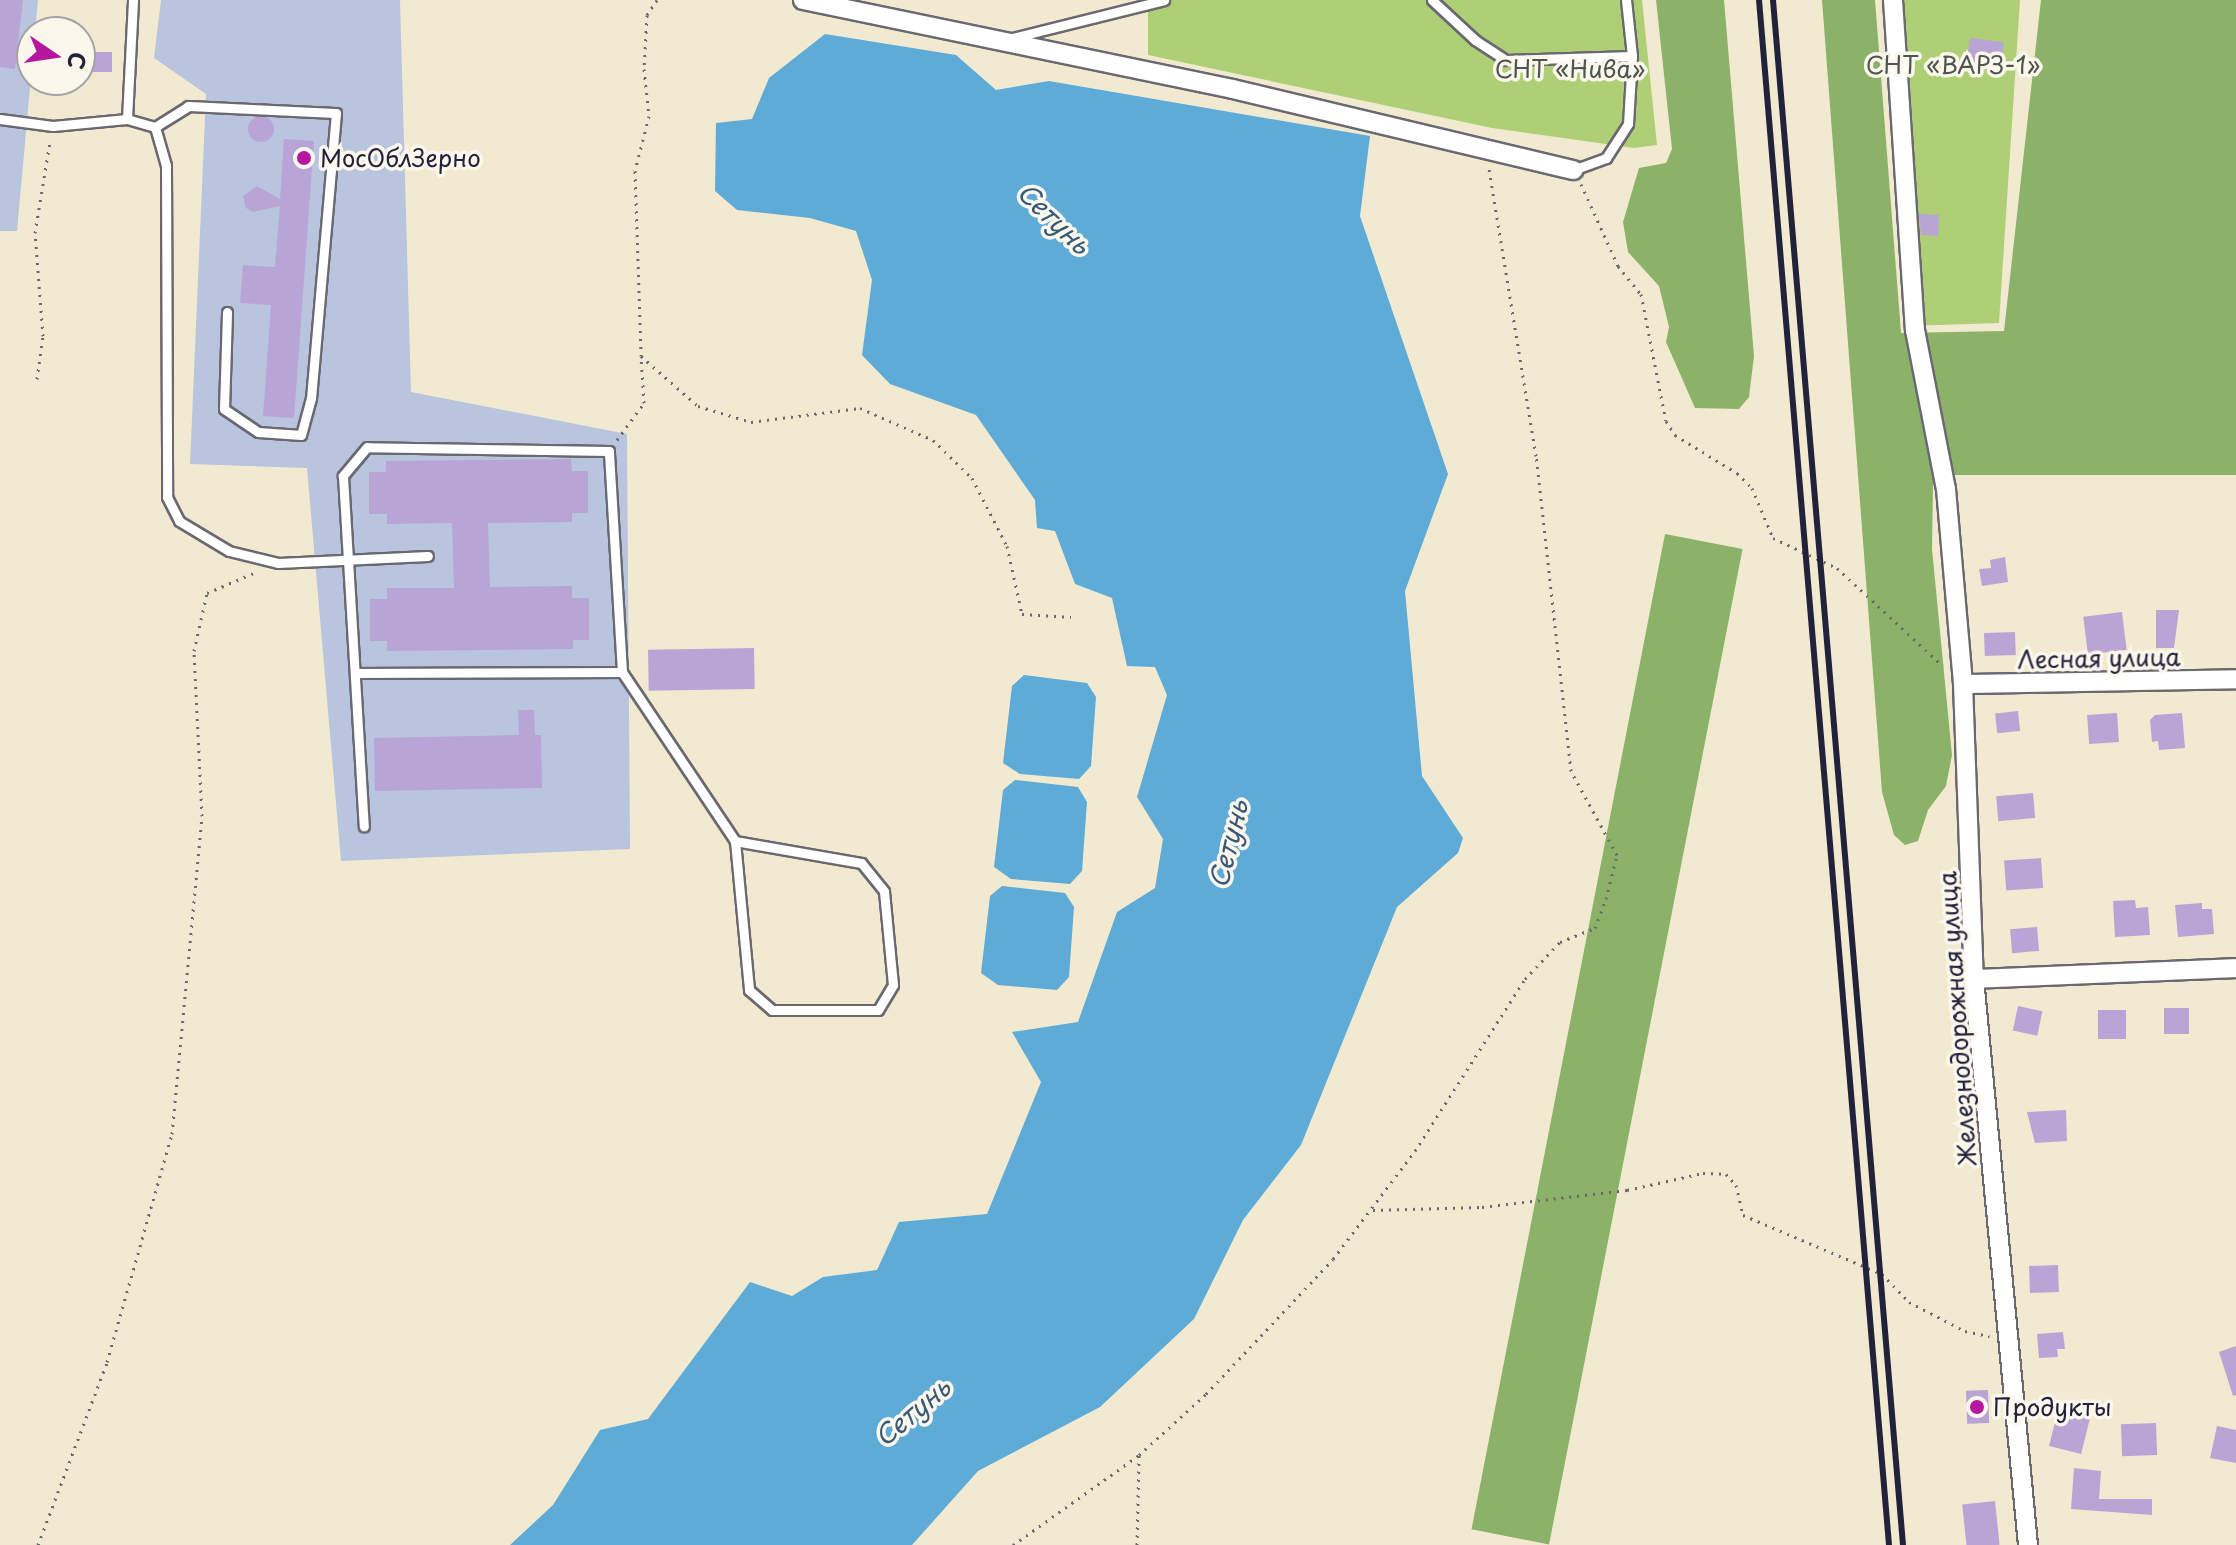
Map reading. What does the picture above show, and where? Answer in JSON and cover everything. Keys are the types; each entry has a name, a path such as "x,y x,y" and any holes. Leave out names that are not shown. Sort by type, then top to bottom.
{"street":[{"path":"803,0 993,42 1233,89 1573,170"},
{"name":"Железнодорожная улица","path":"1893,0 1915,330 1946,489 1963,684 1974,979 2028,1545"},
{"name":"Лесная улица","path":"1963,684 2236,679"},
{"path":"1974,979 2236,968"}],"lane":[{"path":"127,119 133,0"},
{"path":"993,42 1164,0"},
{"path":"1432,0 1475,40 1506,60 1632,56"},
{"path":"1573,170 1606,158 1628,124 1632,56 1626,0"},
{"path":"0,119 53,126 127,119 155,127 188,106 336,113 311,398 301,435 258,432 224,409 227,312"},
{"path":"155,127 166,165 167,497 179,521 229,551 278,563 428,556"},
{"path":"364,826 343,476 367,447 609,451 622,672 735,841 749,990 772,1010 878,1010 893,985 884,891 861,863 735,841"},
{"path":"355,673 622,672"}],"path":[{"path":"609,451 644,403 635,171 649,116 644,69 647,15 657,0"},
{"path":"37,379 43,336 35,233 53,126"},
{"path":"1013,1545 1139,1455 1252,1346 1372,1210 1525,979 1560,942 1595,928 1617,855 1571,771 1536,456 1484,147"},
{"path":"1573,170 1618,266 1641,294 1666,421 1675,435 1737,473 1752,488 1773,538 1837,568 1963,684"},
{"path":"641,356 698,406 751,422 860,408 933,440 972,478 1000,532 1022,614 1071,617"},
{"path":"38,1545 107,1362 172,1134 202,816 194,651 207,593 278,563"},
{"path":"1372,1210 1469,1209 1627,1190 1703,1173 1726,1174 1736,1185 1743,1215 1882,1274 1909,1302 1965,1331 2008,1340"},
{"path":"1137,1545 1139,1455"}],"shaded area":[{"path":"0,0 38,0 37,16 16,16 16,96 29,96 17,231 0,231"},
{"path":"161,0 400,0 411,392 627,434 630,849 341,861 307,468 190,464 206,94 154,58"}],"green space":[{"name":"СНТ «Нива»","path":"1148,0 1642,0 1657,145 1634,148 1492,128 1148,55"},
{"path":"1656,0 1724,0 1754,356 1749,397 1739,409 1695,408 1666,342 1669,327 1659,286 1628,252 1623,222 1639,168 1666,163 1672,149"},
{"path":"1822,0 1875,0 1901,333 2004,331 2041,0 2236,0 2236,475 1944,475 1933,485 1932,549 1952,755 1946,786 1928,810 1918,841 1905,845 1894,835 1882,792"},
{"name":"СНТ «ВАРЗ-1»","path":"1884,0 2020,0 1999,323 1907,326"},
{"path":"1665,534 1743,549 1549,1544 1472,1529"}],"water":[{"name":"Сетунь","path":"825,34 956,55 996,90 1049,81 1370,136 1360,216 1448,474 1405,591 1422,776 1463,838 1458,853 1397,907 1301,1145 1243,1220 1194,1319 1100,1407 978,1471 912,1545 510,1545 553,1505 600,1430 648,1419 750,1282 792,1296 823,1277 877,1270 899,1222 987,1214 1041,1082 1012,1032 1078,1022 1117,912 1155,888 1163,839 1137,797 1167,695 1155,667 1127,666 1112,598 1075,584 1055,531 1037,528 1035,500 976,415 890,384 862,355 872,280 856,231 810,218 737,210 715,191 716,123 752,119 769,78"},
{"path":"1024,675 1087,683 1096,697 1091,766 1079,779 1020,774 1003,763 1012,686"},
{"path":"1015,780 1078,787 1087,802 1082,871 1070,884 1011,879 994,867 1003,790"},
{"path":"1002,886 1065,893 1074,907 1069,977 1057,990 998,985 981,973 990,896"}],"building":[{"path":"0,0 23,0 21,16 16,16 15,69 0,67"},
{"path":"1970,38 2004,42 2001,66 1967,62"},
{"path":"96,52 112,52 112,72 96,72"},
{"path":"261,116 270,120 274,129 270,138 261,142 252,138 248,129 252,120"},
{"path":"284,139 314,141 294,418 263,416 271,305 240,303 243,265 275,267 280,206 253,212 246,208 243,196 257,186 280,199"},
{"path":"1919,214 1939,215 1938,236 1921,235"},
{"path":"571,459 572,471 588,471 588,513 572,513 572,522 488,523 490,587 572,586 572,598 589,598 589,640 573,640 573,649 387,651 387,641 370,641 370,599 387,599 387,588 454,588 452,523 387,524 387,514 369,514 369,472 386,472 386,461"},
{"path":"2005,557 2008,582 1982,586 1979,569 1991,568 1990,560"},
{"path":"2156,610 2179,610 2174,648 2156,648"},
{"path":"2122,612 2127,650 2088,654 2083,617"},
{"path":"2015,632 2016,655 1985,656 1984,633"},
{"path":"754,648 755,689 649,691 648,650"},
{"path":"518,710 534,710 535,735 541,735 542,788 375,791 374,738 519,735"},
{"path":"2018,711 2020,731 1997,733 1995,713"},
{"path":"2117,713 2119,742 2089,744 2087,715"},
{"path":"2182,713 2185,748 2159,750 2158,741 2152,742 2150,720 2155,715"},
{"path":"2033,793 2035,818 1998,821 1996,796"},
{"path":"2041,858 2043,888 2006,891 2004,861"},
{"path":"2135,900 2136,908 2148,907 2150,935 2115,937 2113,901"},
{"path":"2202,903 2202,909 2212,909 2214,934 2178,937 2175,905"},
{"path":"2037,927 2039,951 2012,953 2010,929"},
{"path":"2018,1006 2042,1011 2037,1036 2013,1030"},
{"path":"2164,1008 2189,1008 2189,1034 2164,1034"},
{"path":"2098,1010 2126,1010 2126,1039 2098,1039"},
{"path":"2066,1110 2067,1141 2035,1143 2027,1112"},
{"path":"2058,1265 2059,1292 2030,1293 2029,1266"},
{"path":"2063,1332 2065,1349 2057,1349 2058,1357 2039,1358 2037,1334"},
{"path":"2236,1346 2236,1395 2233,1396 2219,1352"},
{"name":"Продукты","path":"1988,1390 1989,1423 1967,1424 1966,1391"},
{"path":"2058,1410 2090,1418 2081,1454 2049,1446"},
{"path":"2156,1423 2157,1455 2122,1456 2121,1424"},
{"path":"2217,1426 2236,1430 2236,1463 2210,1458"},
{"path":"2074,1468 2101,1471 2099,1499 2152,1499 2152,1515 2071,1509"},
{"path":"1995,1501 2000,1545 1966,1545 1962,1504"}],"railway":[{"path":"1759,0 1889,1545"},
{"path":"1773,0 1903,1545"}],"place":[{"name":"МосОблЗерно","path":"304,158"},
{"name":"Продукты","path":"1977,1407"}]}
